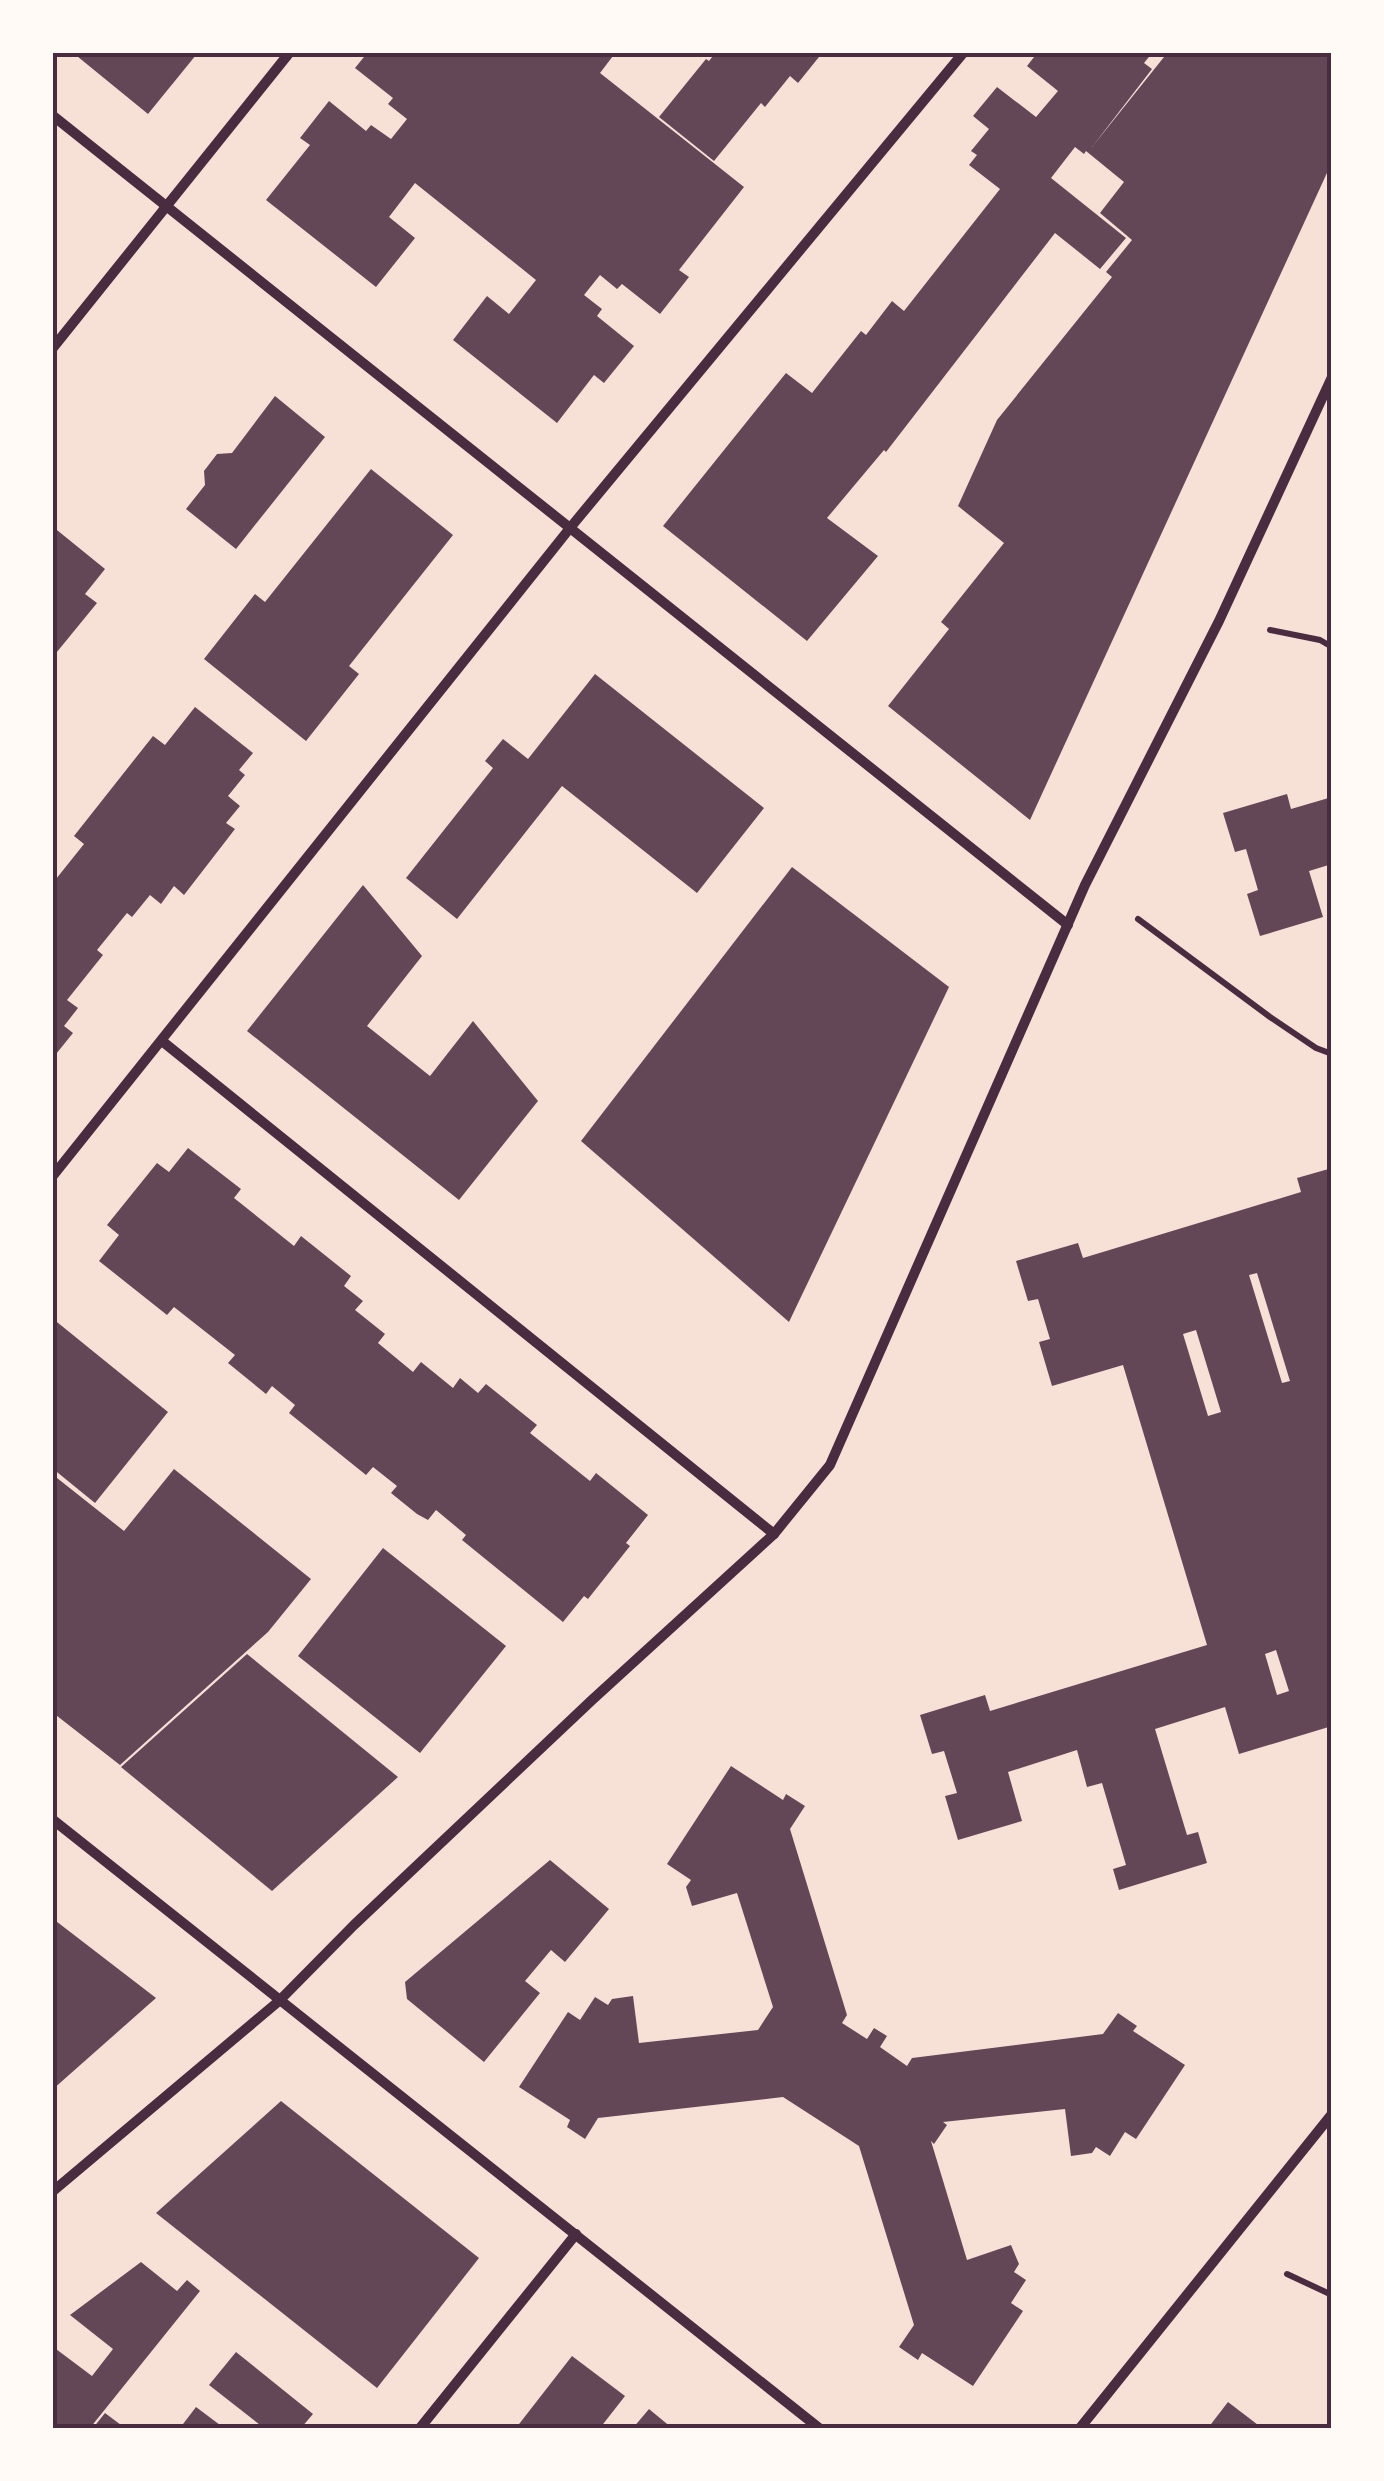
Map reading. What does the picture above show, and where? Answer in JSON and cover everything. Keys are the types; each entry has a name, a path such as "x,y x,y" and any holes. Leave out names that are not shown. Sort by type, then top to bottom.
{"street":[{"path":"52,349 290,52"},
{"path":"52,1177 570,528 964,52"},
{"path":"52,115 1068,925"},
{"path":"52,2192 279,2001 563,1727 774,1534 830,1464 1068,925 1219,620 1332,377"},
{"path":"162,1041 774,1534"},
{"path":"52,1819 819,2428"},
{"path":"1080,2428 1332,2114"},
{"path":"420,2428 576,2234"}],"path":[{"path":"1270,630 1320,640 1332,647"},
{"path":"1138,919 1270,1017 1316,1048 1332,1054"},
{"path":"1287,2274 1332,2296"}],"building":[{"path":"72,52 192,52 196,55 148,114"},
{"path":"368,52 616,52 600,73 744,187 679,270 689,277 660,314 622,284 617,289 600,275 584,295 602,309 597,316 634,346 604,383 594,375 557,423 453,340 487,296 509,314 536,280 415,183 389,217 415,238 376,287 266,200 310,145 300,138 329,101 366,131 371,125 391,139 407,119 388,104 393,98 355,68"},
{"path":"716,52 823,52 798,83 790,76 765,107 761,103 714,161 659,117"},
{"path":"1038,52 1153,52 1144,63 1152,69 1092,147 1168,52 1332,52 1332,162 1030,820 888,706 949,629 941,622 1004,543 958,506 997,420 1112,277 1106,272 1132,240 1100,213 1124,182 1086,151 1084,154 1075,147 1051,178 1126,238 1100,269 1055,233 886,452 827,518 878,556 807,641 663,526 786,373 812,393 861,331 866,335 892,301 904,311 1000,189 969,165 977,155 971,151 989,129 973,116 997,87 1036,117 1058,91 1027,66"},
{"path":"275,396 325,437 236,549 186,509 205,485 204,471 217,454 232,453"},
{"path":"371,469 453,535 349,666 359,674 306,741 204,659 255,594 265,602"},
{"path":"52,526 105,569 85,594 97,603 52,658"},
{"path":"595,674 764,808 697,893 562,786 457,919 406,878 493,768 485,761 503,739 528,759"},
{"path":"195,707 253,753 239,770 245,775 228,796 240,806 226,823 235,829 184,895 174,886 161,904 150,895 132,917 127,913 97,950 103,955 67,1000 78,1008 64,1026 73,1033 52,1059 52,884 84,844 74,836 153,736 165,745"},
{"path":"1287,794 1291,809 1332,797 1332,864 1309,871 1323,917 1260,936 1247,894 1258,890 1246,849 1235,852 1223,813"},
{"path":"792,867 949,987 789,1322 581,1141"},
{"path":"363,885 422,956 367,1026 430,1076 473,1021 538,1101 459,1200 247,1031"},
{"path":"188,1148 241,1189 234,1198 294,1246 301,1236 351,1276 344,1286 363,1301 355,1310 385,1334 378,1343 413,1372 421,1362 453,1388 460,1378 478,1393 486,1384 537,1425 530,1433 590,1481 596,1473 648,1515 626,1543 630,1546 588,1599 584,1596 563,1622 462,1540 466,1535 436,1510 428,1520 417,1514 391,1493 397,1486 373,1467 366,1475 289,1413 295,1405 272,1386 266,1394 228,1363 235,1355 174,1307 167,1315 99,1261 119,1235 107,1225 157,1163 169,1172"},
{"path":"1332,1168 1332,1726 1239,1754 1225,1707 1155,1729 1187,1835 1198,1832 1207,1863 1119,1890 1113,1869 1126,1865 1102,1783 1087,1787 1077,1750 1008,1772 1022,1821 958,1840 945,1796 957,1793 944,1751 932,1754 920,1715 985,1695 990,1711 1207,1645 1123,1365 1052,1386 1039,1342 1050,1339 1038,1299 1028,1301 1016,1261 1078,1243 1083,1258 1301,1192 1297,1178","holes":["1257,1273 1290,1381 1282,1383 1249,1275","1196,1330 1221,1412 1208,1416 1183,1334","1276,1650 1289,1691 1277,1695 1265,1654"]},
{"path":"52,1318 168,1412 95,1503 52,1468"},
{"path":"174,1469 311,1579 268,1632 120,1765 52,1712 52,1474 124,1531"},
{"path":"383,1548 506,1646 420,1753 298,1656"},
{"path":"247,1654 398,1777 272,1891 121,1767"},
{"path":"731,1766 783,1800 786,1794 805,1806 790,1829 847,2015 842,2023 867,2039 874,2028 887,2036 880,2047 907,2066 912,2058 1103,2034 1118,2013 1137,2026 1133,2031 1185,2065 1136,2139 1125,2132 1110,2156 1096,2147 1092,2153 1071,2156 1065,2109 943,2122 947,2125 934,2144 931,2141 967,2260 1011,2245 1019,2264 1014,2272 1026,2280 1011,2303 1023,2311 973,2386 922,2353 918,2360 899,2347 914,2325 859,2146 783,2097 598,2118 585,2139 567,2127 570,2120 519,2087 568,2012 580,2020 595,1997 608,2005 612,1999 633,1996 639,2043 758,2030 773,2007 737,1893 692,1906 686,1887 691,1880 667,1864"},
{"path":"550,1860 609,1909 565,1962 551,1950 525,1981 540,1993 484,2062 407,1999 405,1982"},
{"path":"52,1918 156,1998 52,2090"},
{"path":"281,2101 479,2258 377,2388 156,2213"},
{"path":"141,2262 177,2291 187,2280 200,2291 90,2428 52,2428 52,2346 92,2376 113,2349 70,2315"},
{"path":"236,2352 313,2414 301,2428 264,2428 209,2385"},
{"path":"572,2356 625,2396 600,2428 516,2428"},
{"path":"1228,2402 1262,2428 1208,2428"},
{"path":"196,2407 224,2428 180,2428"},
{"path":"649,2409 672,2428 633,2428"},
{"path":"105,2413 125,2428 93,2428"}]}
